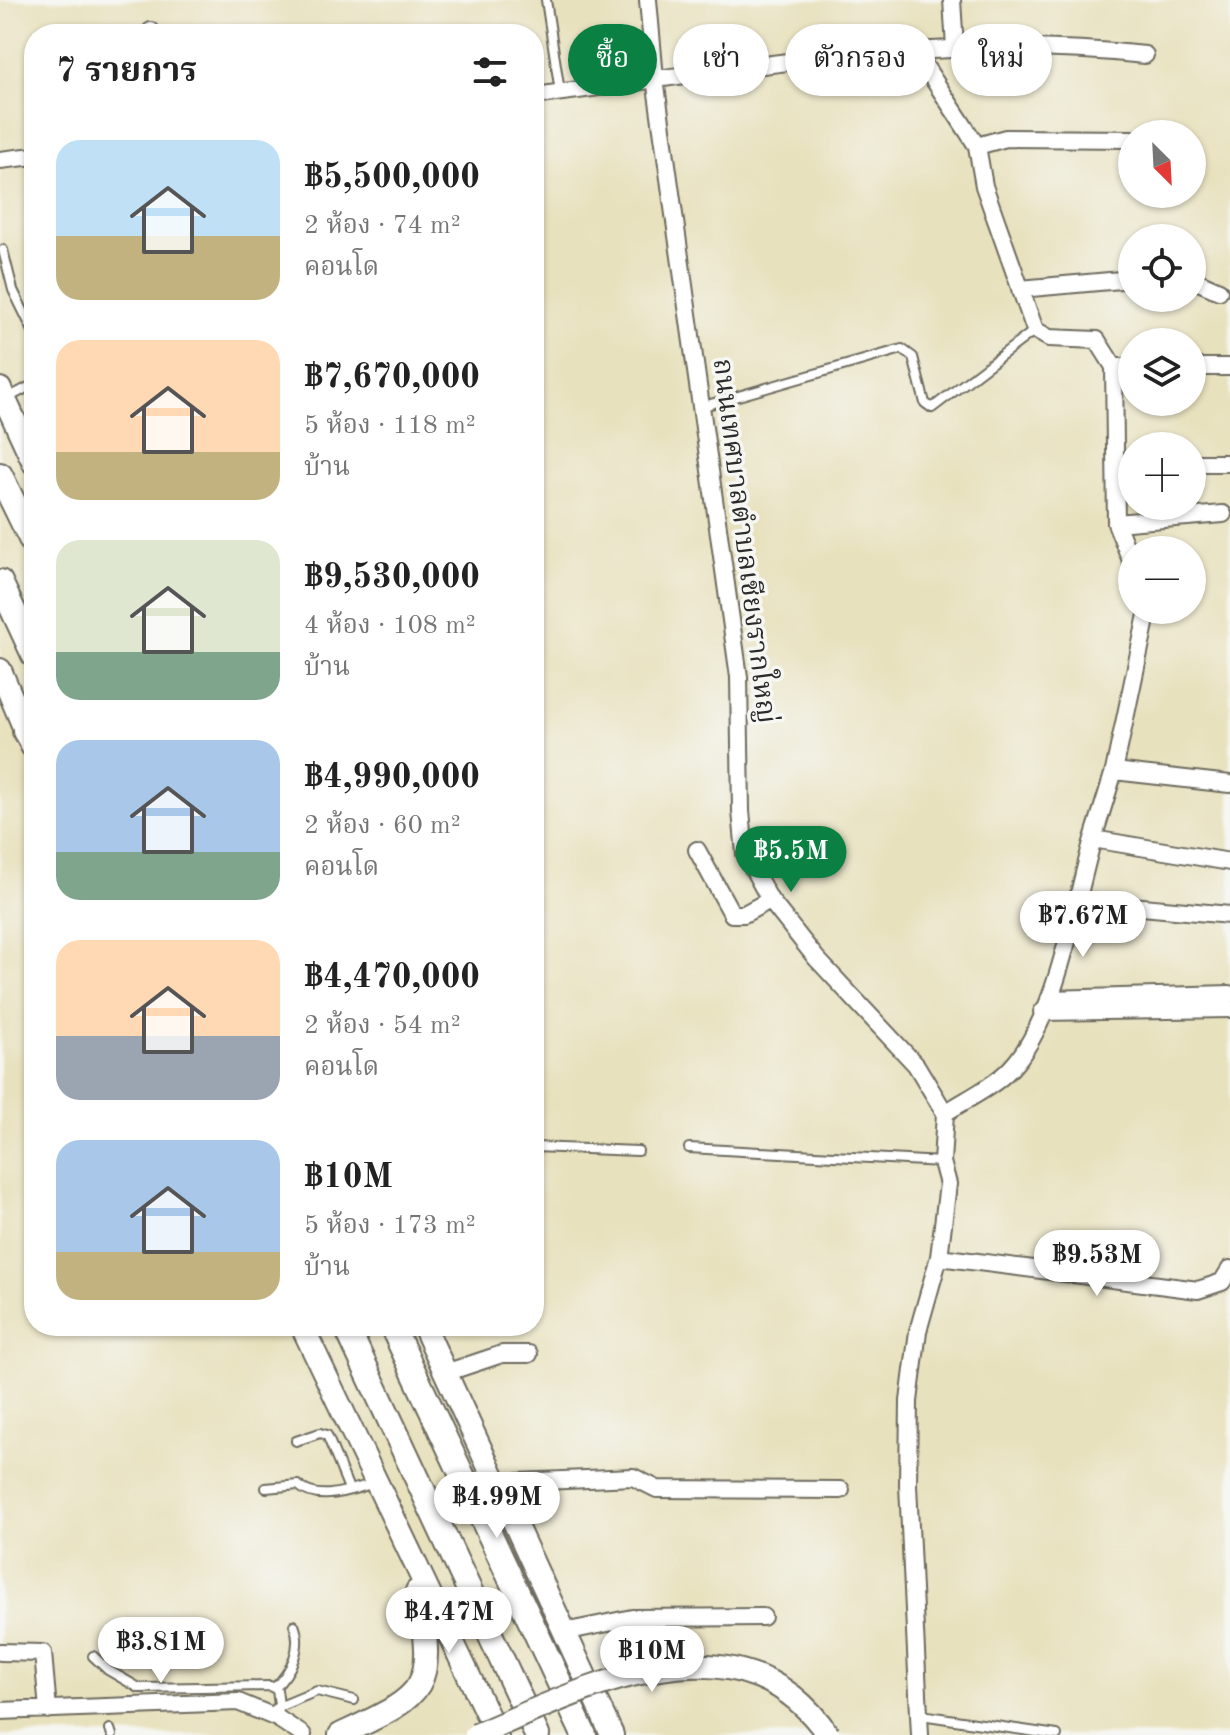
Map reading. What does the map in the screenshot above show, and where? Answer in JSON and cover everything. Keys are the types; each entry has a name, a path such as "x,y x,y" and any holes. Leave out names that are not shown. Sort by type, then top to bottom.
{"main road":[{"path":"3,394 24,441"},
{"path":"0,475 24,524"},
{"path":"0,582 24,634"},
{"path":"0,670 24,727"},
{"path":"307,1336 497,1735"},
{"path":"351,1336 537,1735"},
{"path":"397,1336 584,1735"},
{"path":"428,1336 612,1735"},
{"path":"350,1730 394,1711 416,1693 426,1664 426,1628 399,1533"},
{"path":"476,1735 615,1679 662,1667 709,1666 753,1672 787,1690 814,1714 828,1735"}],"street":[{"name":"ถนนเทศบาลตำบลเชียงรากใหญ่","path":"648,0 650,24"},
{"path":"952,0 954,24"},
{"path":"1052,48 1145,55"},
{"path":"657,79 785,65"},
{"path":"935,82 977,146 984,186 1035,330 1049,338 1097,340 1114,367 1121,432"},
{"path":"544,94 568,91"},
{"name":"ถนนเทศบาลตำบลเชียงรากใหญ่","path":"657,94 739,677 741,811 745,854 770,900 816,958 916,1065 945,1113"},
{"path":"977,146 1006,138 1118,139"},
{"path":"0,160 24,157"},
{"path":"1020,289 1118,280"},
{"path":"1206,285 1219,291"},
{"path":"1206,367 1230,367"},
{"path":"1206,463 1230,463"},
{"path":"1118,508 1116,523 1121,536"},
{"path":"1116,523 1223,514"},
{"path":"920,1735 908,1485 909,1401 918,1331 939,1257 948,1184 942,1162 945,1113 1012,1067 1057,983 1076,901 1114,771 1145,624"},
{"path":"1114,771 1230,784"},
{"path":"1093,839 1230,862"},
{"path":"697,850 732,914 744,914 770,900"},
{"path":"1076,901 1230,915"},
{"path":"1046,1005 1230,994"},
{"path":"1046,1005 1230,1009"},
{"path":"939,1257 1198,1290 1222,1282 1230,1269"},
{"path":"445,1373 502,1354 529,1354"},
{"path":"496,1483 633,1477 657,1489 841,1490"},
{"path":"564,1632 632,1618 763,1617"},
{"path":"0,1652 43,1653 48,1710"},
{"path":"0,1711 238,1702 274,1710 303,1735"}],"lane":[{"path":"546,0 560,92"},
{"path":"3,250 13,290 24,313"},
{"path":"700,407 902,349 913,357 925,403 932,408 1035,330"},
{"path":"3,394 24,387"},
{"path":"544,1147 638,1151"},
{"path":"689,1148 942,1162"},
{"path":"296,1441 320,1433 327,1435 349,1489"},
{"path":"266,1488 298,1485 310,1494 320,1494 376,1482"},
{"path":"93,1656 108,1670 139,1688 274,1688 284,1679 295,1658 298,1635 294,1625"},
{"path":"274,1688 274,1710 317,1691 354,1700"},
{"path":"921,1715 1057,1735"}]}
